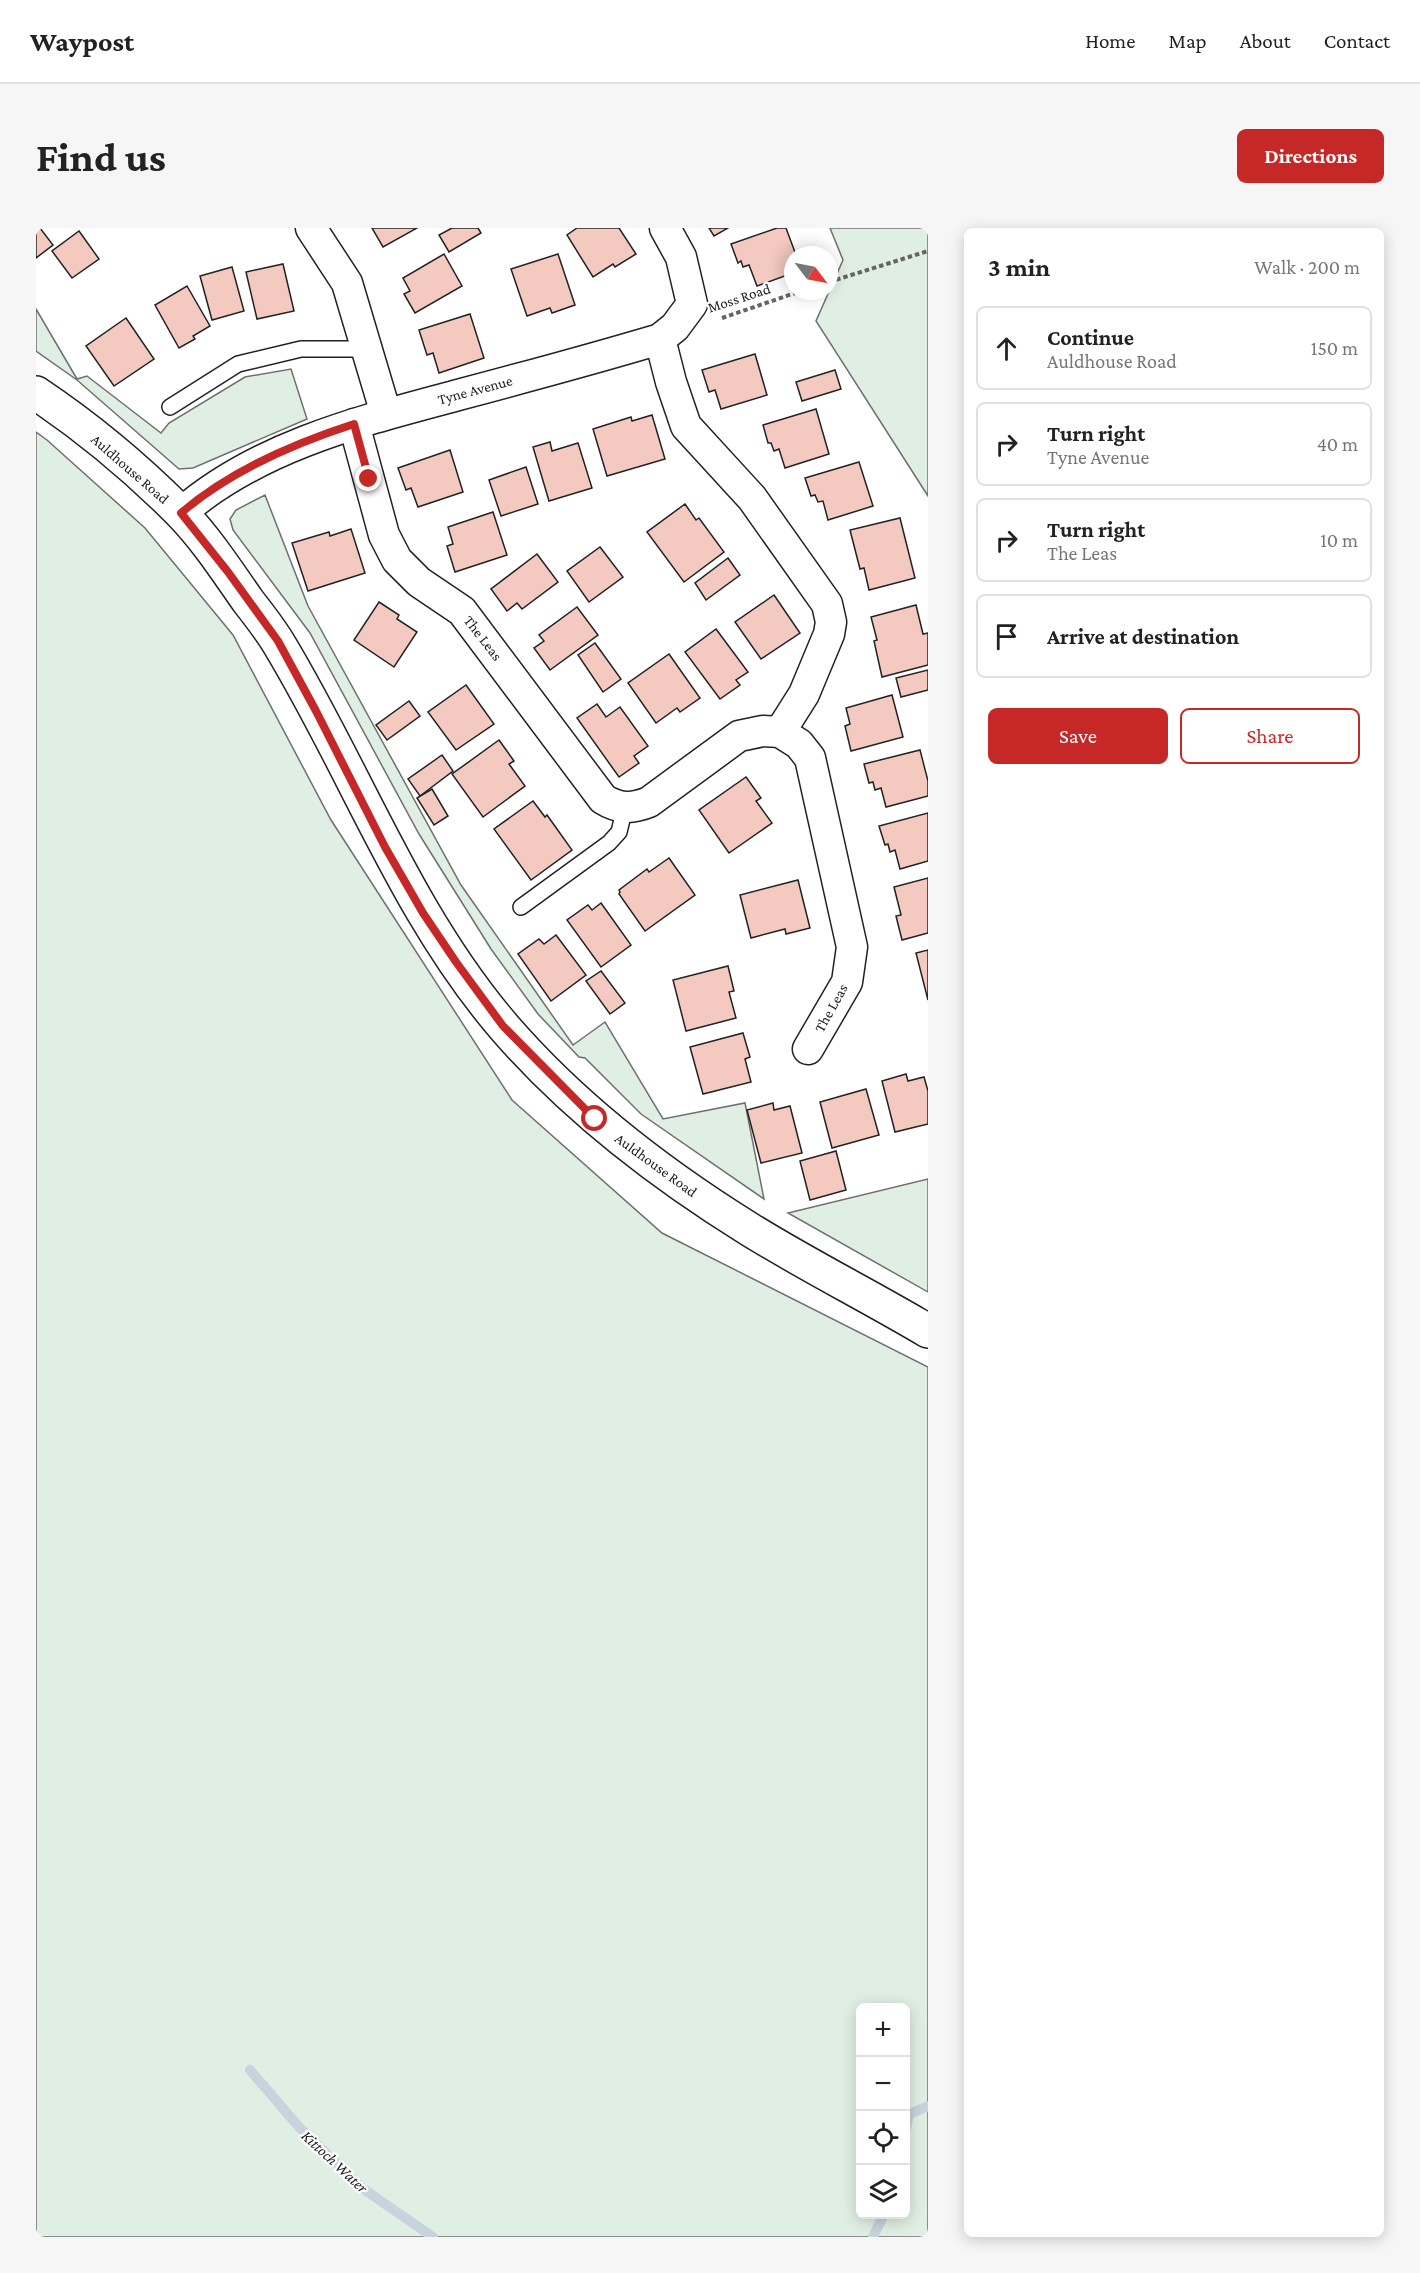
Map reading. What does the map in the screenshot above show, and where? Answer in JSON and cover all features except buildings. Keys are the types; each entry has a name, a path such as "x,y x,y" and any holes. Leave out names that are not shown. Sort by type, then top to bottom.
{"street":[{"path":"311,228 347,283 386,414"},
{"path":"665,228 681,257 689,284 692,304 684,316"},
{"name":"Tyne Avenue","path":"181,513 224,480 309,438 386,414 660,339 684,316"},
{"path":"625,807 636,808 649,802 739,736 763,731 780,732 804,694 829,634 831,622 826,604 752,498 686,426 660,339"},
{"name":"Auldhouse Road","path":"36,393 75,421 181,513 228,572 278,641 385,847 423,913 503,1026 595,1119 645,1159 751,1230 928,1331"},
{"name":"The Leas","path":"354,424 384,535 397,560 419,582 462,611 603,799 613,805 625,807"},
{"name":"The Leas","path":"780,732 799,744 810,758 852,947 847,982 808,1049"}],"lane":[{"path":"170,407 238,364 301,350 368,349"},
{"path":"521,907 609,843 619,832 625,807"}],"path":[{"path":"838,279 928,251"},
{"name":"Moss Road","path":"684,316 697,321 712,321 784,297"}],"green space":[{"path":"830,228 928,228 928,496 816,321 825,300 838,300 838,271 843,260"},
{"path":"36,309 77,379 87,376 161,433 169,423 245,377 291,369 307,419 193,468 179,469 77,380 36,351"},
{"path":"36,432 145,528 233,635 331,820 512,1100 662,1233 928,1367 928,2237 36,2237"},
{"path":"265,495 308,606 461,885 573,1045 605,1022 663,1119 745,1103 764,1199 641,1114 585,1058 579,1057 538,1014 491,949 419,834 310,633 233,530 230,519 236,510"},
{"path":"928,1179 928,1292 788,1213"}],"waterway":[{"name":"Kittoch Water","path":"250,2070 299,2127 362,2188 433,2237"},
{"name":"Kittoch Water","path":"910,2114 928,2106"},
{"name":"Kittoch Water","path":"873,2237 882,2219"}],"route":[{"path":"369,479 354,424 309,438 224,480 181,513 228,572 278,641 385,847 423,913 456,962 503,1026 595,1119"}]}
